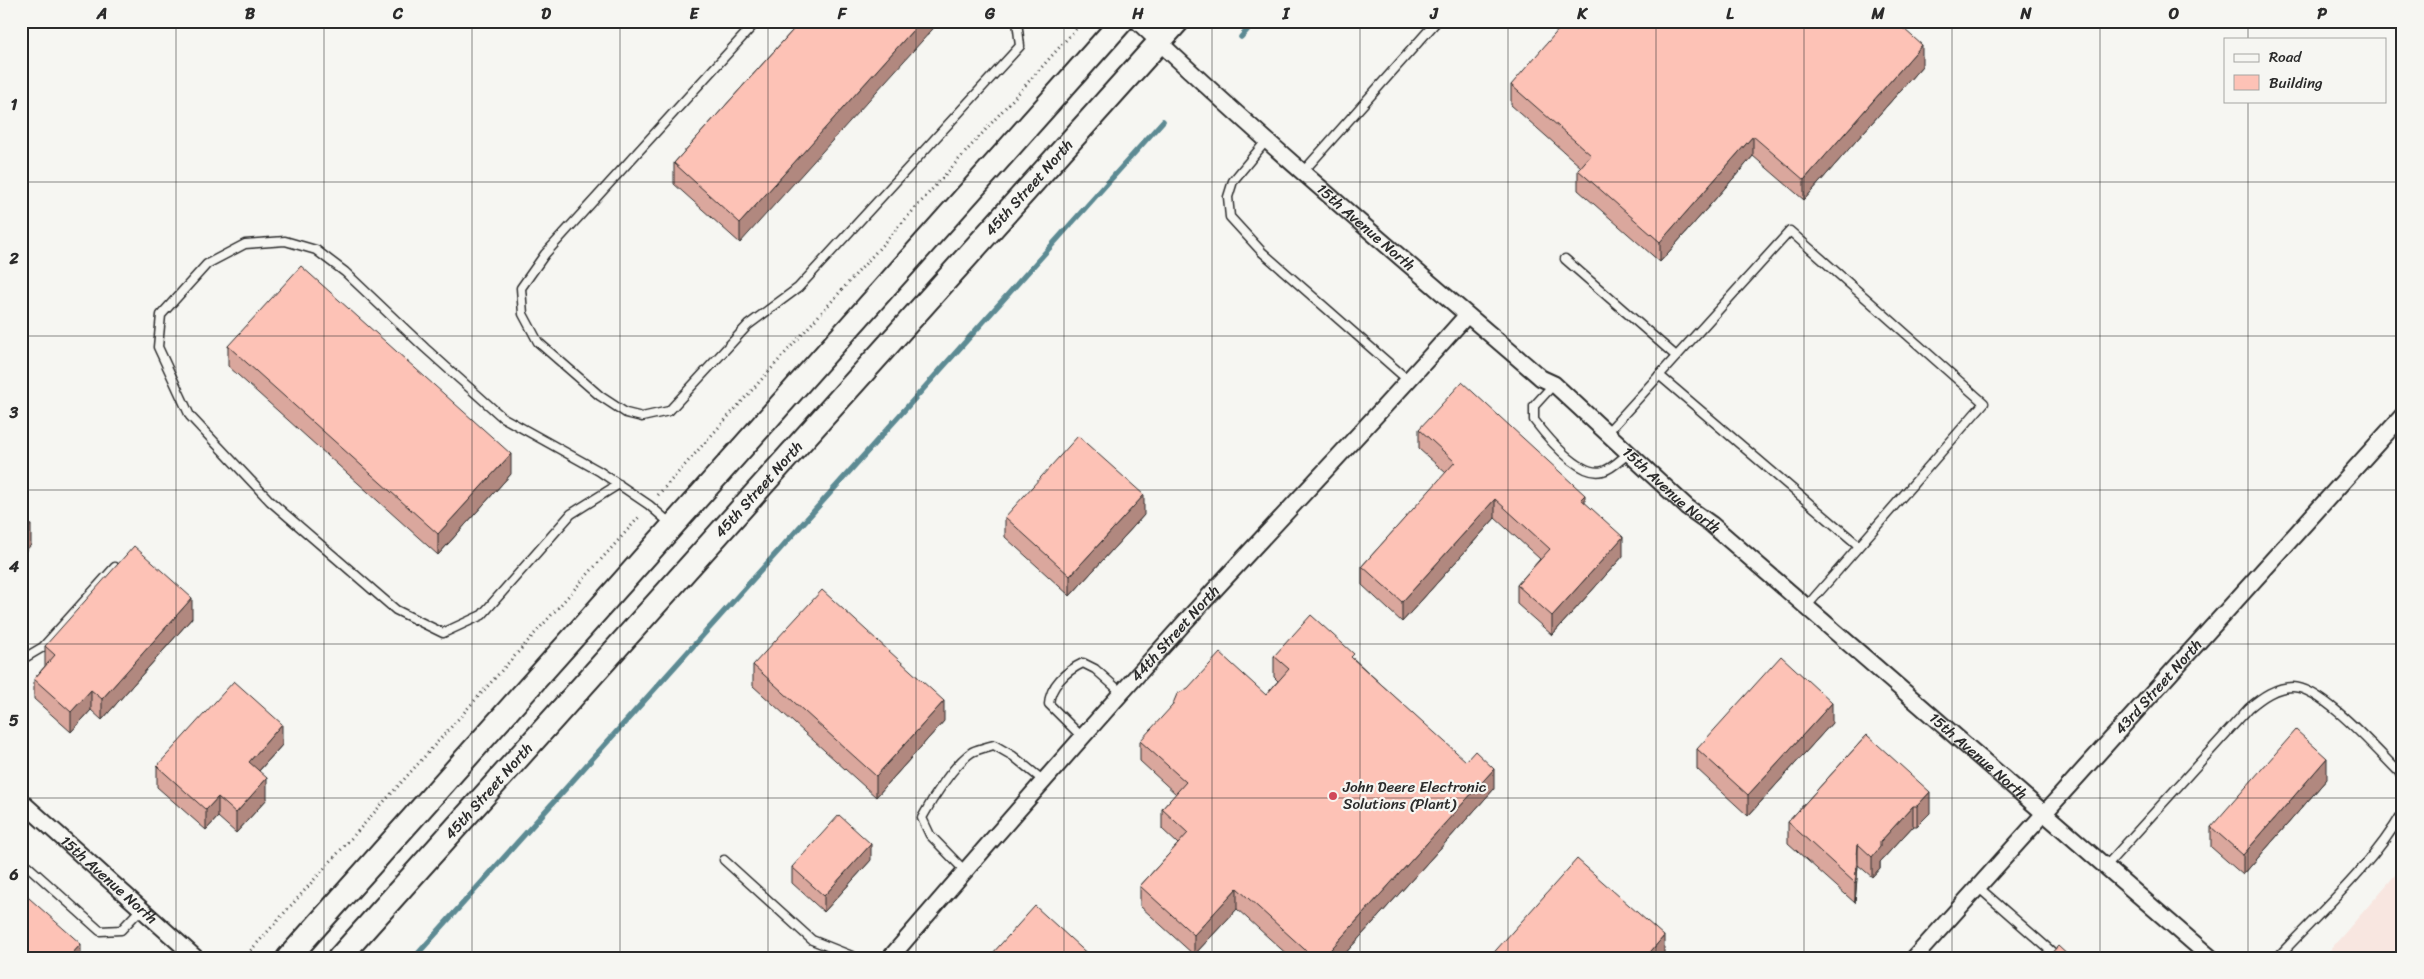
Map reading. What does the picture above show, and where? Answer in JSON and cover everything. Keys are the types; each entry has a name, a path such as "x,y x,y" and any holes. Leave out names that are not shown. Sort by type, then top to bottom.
{"main road":[{"path":"288,958 1122,21"},
{"name":"45th Street North","path":"339,958 1178,21"}],"street":[{"name":"15th Avenue North","path":"1137,21 1302,174 1540,378 1554,384 1687,507 1710,524 2210,958"},
{"name":"44th Street North","path":"890,958 1122,693 1322,472 1409,381 1467,315"},
{"name":"43rd Street North","path":"1914,958 2403,415"},
{"name":"15th Avenue North","path":"21,801 196,958"}],"lane":[{"path":"757,21 545,254 521,288 523,314 538,342 600,396 626,413 642,417 669,412 748,325 798,288 1020,46 1017,21"},
{"path":"1302,174 1437,21"},
{"path":"1266,141 1233,181 1228,197 1230,217 1262,252 1409,381"},
{"path":"1606,434 1790,231 1984,403 1806,607"},
{"path":"619,484 571,514 482,615 443,633 396,610 270,501 190,416 158,347 161,315 207,264 245,244 285,241 316,250 345,272 425,348 502,417 600,471 619,484 649,505 672,525"},
{"path":"1566,259 1676,356"},
{"path":"1659,376 1858,546"},
{"path":"1554,384 1534,406 1534,420 1571,460 1586,470 1596,473 1606,471 1628,453"},
{"path":"21,660 44,647 115,567"},
{"path":"1083,738 1049,704 1050,692 1072,668 1083,664 1095,669 1122,693"},
{"path":"2106,866 2249,708 2262,697 2279,689 2295,687 2314,693 2359,732 2403,776"},
{"path":"965,871 930,835 922,818 933,796 955,770 972,752 994,745 1013,756 1045,782"},
{"path":"2276,958 2366,863 2392,831 2403,812"},
{"path":"21,860 100,931 121,930 142,909"},
{"path":"724,860 812,940 857,958"},
{"path":"1978,887 2059,958"}],"path":[{"path":"244,958 1083,21"}],"shaded area":[{"path":"2403,866 2403,958 2323,958"}],"building":[{"path":"801,21 921,21 740,223 674,163"},
{"path":"1566,21 1895,21 1922,45 1804,180 1753,136 1660,242 1578,170 1591,155 1511,85"},
{"path":"301,266 511,454 438,534 228,346"},
{"path":"1462,382 1585,495 1581,499 1623,537 1552,616 1517,585 1550,549 1495,499 1402,602 1362,566 1455,462 1419,429"},
{"path":"1078,436 1144,495 1070,576 1005,517"},
{"path":"21,516 31,525 21,535"},
{"path":"134,546 192,598 102,699 91,690 71,712 34,679 55,655 45,646"},
{"path":"822,590 944,701 876,776 753,665"},
{"name":"John Deere Electronic Solutions (Plant)","path":"1311,615 1354,654 1351,657 1466,761 1475,751 1494,769 1323,958 1314,958 1237,888 1194,935 1140,886 1188,833 1162,809 1186,782 1140,741 1172,706 1177,694 1188,688 1220,653 1266,695 1289,669 1274,656"},
{"path":"1781,656 1832,703 1748,795 1697,749"},
{"path":"234,681 282,724 249,762 267,778 236,813 218,797 206,810 157,766"},
{"path":"2296,730 2327,758 2243,855 2211,827"},
{"path":"1867,735 1930,792 1917,806 1913,806 1880,842 1880,847 1872,857 1858,844 1855,883 1788,822"},
{"path":"839,815 871,844 824,896 792,867"},
{"path":"1577,859 1664,936 1645,958 1489,958"},
{"path":"21,891 81,944 68,958 21,958"},
{"path":"1035,906 1092,958 996,958 992,954"},
{"path":"2058,946 2071,958 2047,958"}],"waterway":[{"path":"1241,37 1255,21"},
{"path":"414,958 1163,121"}],"place":[{"name":"John Deere Electronic Solutions (Plant)","path":"1333,796"}]}
